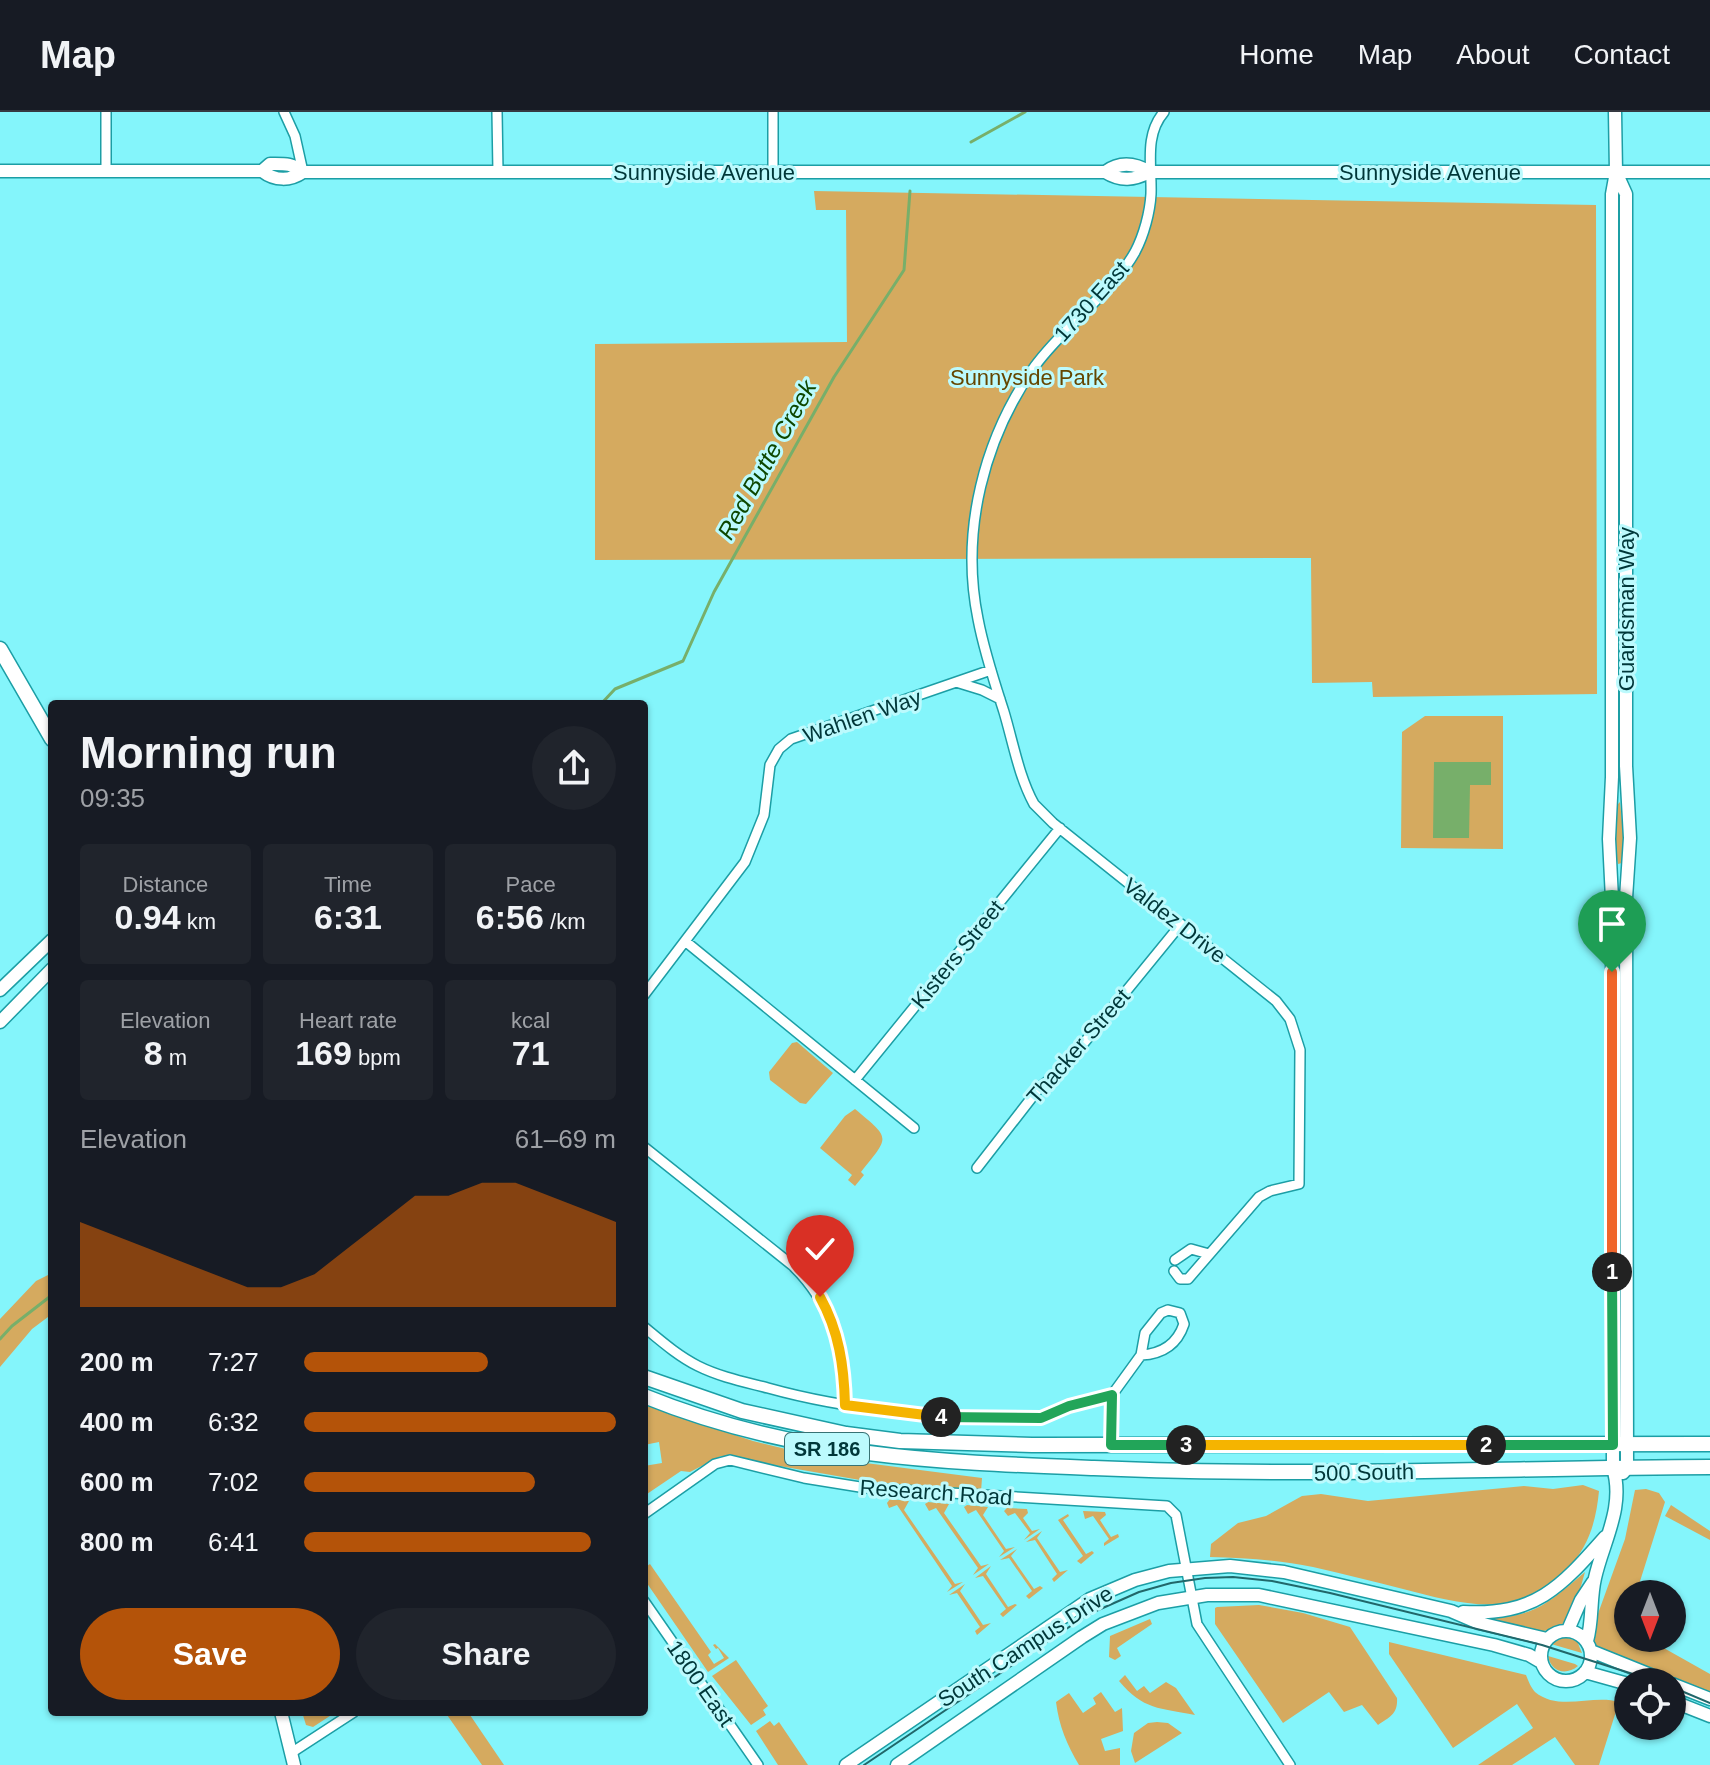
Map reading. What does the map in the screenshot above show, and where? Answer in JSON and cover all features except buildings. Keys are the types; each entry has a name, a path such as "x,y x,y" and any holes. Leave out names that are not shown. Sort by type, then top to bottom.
{"main road":[{"path":"0,649 48,732"},
{"name":"500 South","path":"648,1378 742,1411 846,1434 900,1441 1032,1445 1710,1444"},
{"name":"500 South","path":"648,1397 726,1425 829,1449 907,1459 1099,1469 1365,1473 1619,1472 1710,1467"},
{"path":"1099,1469 1111,1445"}],"street":[{"path":"106,112 106,171"},
{"path":"284,112 295,136 303,172"},
{"path":"497,112 498,172"},
{"path":"773,112 773,172"},
{"name":"1730 East","path":"972,559 979,492 988,458 1003,422 1042,357 1122,271 1143,234 1150,203 1151,139 1157,121 1164,112"},
{"path":"1615,112 1616,172"},
{"name":"Sunnyside Avenue","path":"0,171 262,171 272,178 293,178 303,172 1105,172 1116,179 1136,179 1150,172 1710,172"},
{"name":"Guardsman Way","path":"1616,172 1612,194 1612,752 1609,839 1620,1445"},
{"name":"Guardsman Way","path":"1593,1582 1612,1529 1619,1472 1626,898 1630,838 1626,776 1626,194 1616,172"},
{"name":"Valdez Drive","path":"972,559 977,617 991,670 1031,798 1039,810 1276,1001 1290,1019 1300,1050 1299,1184 1259,1197 1188,1279 1180,1279 1175,1266 1191,1249 1209,1254"},
{"name":"Wahlen Way","path":"648,990 740,871 751,851 764,815 770,765 779,749 791,739 991,670"},
{"path":"956,682 1000,699"},
{"name":"Kisters Street","path":"855,1080 1060,828"},
{"name":"Thacker Street","path":"977,1168 1040,1087 1061,1071 1181,924"},
{"path":"685,941 914,1128"},
{"path":"0,990 48,944"},
{"path":"0,1022 48,973"},
{"path":"648,1150 792,1265 813,1287 826,1307 838,1338 845,1405"},
{"path":"1111,1445 1112,1395 1141,1355 1145,1333 1161,1313 1173,1309 1180,1313 1184,1324 1176,1340 1158,1353 1141,1355"},
{"path":"648,1330 679,1355 711,1372 784,1393 845,1405 924,1415 1029,1419 1112,1395"},
{"name":"Research Road","path":"648,1511 715,1464 730,1460 804,1478 866,1488 1167,1506 1176,1515 1187,1574"},
{"path":"1451,1611 1485,1613 1511,1609 1537,1600 1565,1581 1612,1529"},
{"name":"South Campus Drive","path":"846,1765 1090,1599 1135,1580 1230,1566 1284,1572 1451,1611 1479,1623 1547,1639"},
{"path":"1187,1574 1198,1628 1290,1765"},
{"path":"1568,1630 1593,1582"},
{"path":"1593,1582 1592,1622 1589,1646 1589,1665 1585,1672 1569,1681 1560,1681 1551,1677 1541,1662 1540,1651 1547,1639 1568,1630 1582,1636 1589,1646 1637,1668"},
{"name":"South Campus Drive","path":"897,1765 1103,1624 1158,1603 1191,1597 1233,1594 1283,1599 1494,1645 1529,1655 1541,1662"},
{"name":"1800 East","path":"648,1607 758,1765"},
{"path":"1585,1672 1614,1680"},
{"path":"1686,1689 1710,1699"},
{"path":"1686,1707 1710,1716"},
{"path":"282,1716 292,1759 349,1716"}],"green space":[{"name":"Sunnyside Park","path":"814,191 1596,205 1597,694 1373,697 1372,682 1312,683 1311,558 595,560 595,344 847,342 846,210 816,210"},
{"path":"1425,716 1503,716 1503,849 1401,848 1402,732"},
{"path":"1620,802 1625,852 1622,863 1618,864 1612,836 1615,807"},
{"path":"797,1042 833,1073 806,1104 800,1103 770,1080 769,1072 792,1043"},
{"path":"855,1109 875,1126 882,1138 877,1151 861,1172 864,1175 855,1186 848,1180 852,1175 820,1148 845,1116"},
{"path":"48,1275 48,1317 32,1329 0,1367 0,1319 36,1281"},
{"path":"648,1406 753,1441 819,1457 982,1478 981,1492 883,1484 721,1456 690,1472 681,1471 648,1493 648,1465 662,1463 659,1442 648,1444"},
{"path":"1583,1485 1599,1491 1593,1523 1581,1551 1550,1586 1531,1597 1511,1603 1447,1600 1300,1565 1210,1557 1211,1544 1238,1523 1266,1516 1302,1496 1321,1494 1368,1501 1524,1486 1553,1489"},
{"path":"1635,1490 1659,1493 1665,1502 1640,1580 1614,1580 1614,1652 1671,1652 1710,1674 1710,1693 1686,1683 1686,1668 1647,1668 1597,1648 1591,1633 1625,1539"},
{"path":"890,1499 909,1501 904,1510 955,1584 963,1582 947,1592 952,1586 897,1505 889,1508 887,1503"},
{"path":"925,1504 949,1504 944,1513 981,1566 989,1564 973,1575 978,1568 936,1508 929,1511"},
{"path":"1671,1505 1710,1531 1710,1540 1665,1516"},
{"path":"964,1507 988,1507 983,1515 1006,1549 1015,1547 999,1557 1004,1551 976,1510 968,1514"},
{"path":"1007,1508 1027,1509 1028,1513 1023,1518 1032,1531 1040,1529 1024,1540 1030,1533 1015,1513 1008,1516 1004,1511"},
{"path":"1083,1511 1105,1512 1106,1515 1100,1520 1111,1537 1118,1534 1119,1537 1104,1546 1109,1539 1093,1516 1085,1519"},
{"path":"1068,1514 1063,1520 1086,1554 1094,1553 1081,1564 1077,1561 1083,1556 1058,1520"},
{"path":"1042,1531 1037,1538 1060,1572 1068,1570 1054,1582 1052,1579 1057,1574 1035,1540 1026,1542"},
{"path":"1017,1549 1011,1556 1034,1589 1043,1588 1029,1599 1026,1596 1032,1591 1009,1558 1000,1560"},
{"path":"650,1564 711,1652 708,1655 714,1664 724,1658 715,1644 729,1658 708,1672 648,1585"},
{"path":"991,1566 986,1574 1008,1607 1017,1605 1003,1617 1000,1614 1006,1609 983,1576 975,1578"},
{"path":"1585,1572 1570,1615 1553,1629 1529,1630 1481,1619 1515,1615 1539,1607"},
{"path":"965,1584 960,1591 983,1625 991,1623 977,1635 975,1631 980,1627 957,1593 949,1595"},
{"path":"1259,1605 1303,1613 1350,1627 1397,1698 1392,1714 1378,1725 1362,1705 1344,1712 1329,1692 1283,1723 1215,1624 1217,1607"},
{"path":"1150,1619 1152,1624 1117,1648 1121,1656 1115,1660 1109,1657 1110,1636"},
{"path":"1564,1637 1577,1641 1582,1653 1551,1644"},
{"path":"1389,1642 1526,1675 1535,1692 1555,1701 1614,1701 1614,1718 1599,1765 1575,1765 1555,1737 1512,1765 1478,1765 1533,1728 1517,1704 1453,1748 1389,1654"},
{"path":"1548,1656 1578,1666 1569,1671 1560,1671 1552,1666"},
{"path":"736,1660 768,1706 763,1710 766,1715 751,1725 712,1676"},
{"path":"1125,1675 1137,1691 1144,1686 1150,1693 1166,1682 1176,1688 1195,1715 1144,1703 1119,1681"},
{"path":"1101,1692 1115,1712 1122,1708 1123,1731 1101,1739 1105,1751 1120,1748 1120,1765 1079,1765 1064,1735 1056,1702 1069,1693 1083,1713 1096,1704 1093,1698"},
{"path":"303,1716 330,1716 313,1727 306,1725"},
{"path":"448,1716 471,1716 504,1765 482,1765"},
{"path":"770,1721 774,1726 779,1722 808,1765 778,1765 756,1731"},
{"path":"1148,1723 1168,1723 1182,1733 1135,1763 1131,1751 1134,1733"}],"shaded area":[{"path":"1434,762 1491,762 1491,785 1470,785 1469,838 1433,838"}],"waterway":[{"name":"Red Butte Creek","path":"971,142 1025,112"},
{"name":"Red Butte Creek","path":"605,700 615,689 683,661 714,592 834,377 904,270 910,191"},
{"name":"Red Butte Creek","path":"0,1339 48,1298"}],"tram line":[{"path":"864,1765 1087,1615 1139,1592 1205,1578 1272,1581 1330,1593 1542,1645 1614,1668"},
{"path":"1686,1693 1710,1703"}],"route":[{"path":"820,1297 838,1338 845,1405 937,1416 1029,1419 1112,1395 1111,1445 1613,1445 1612,972"}]}
